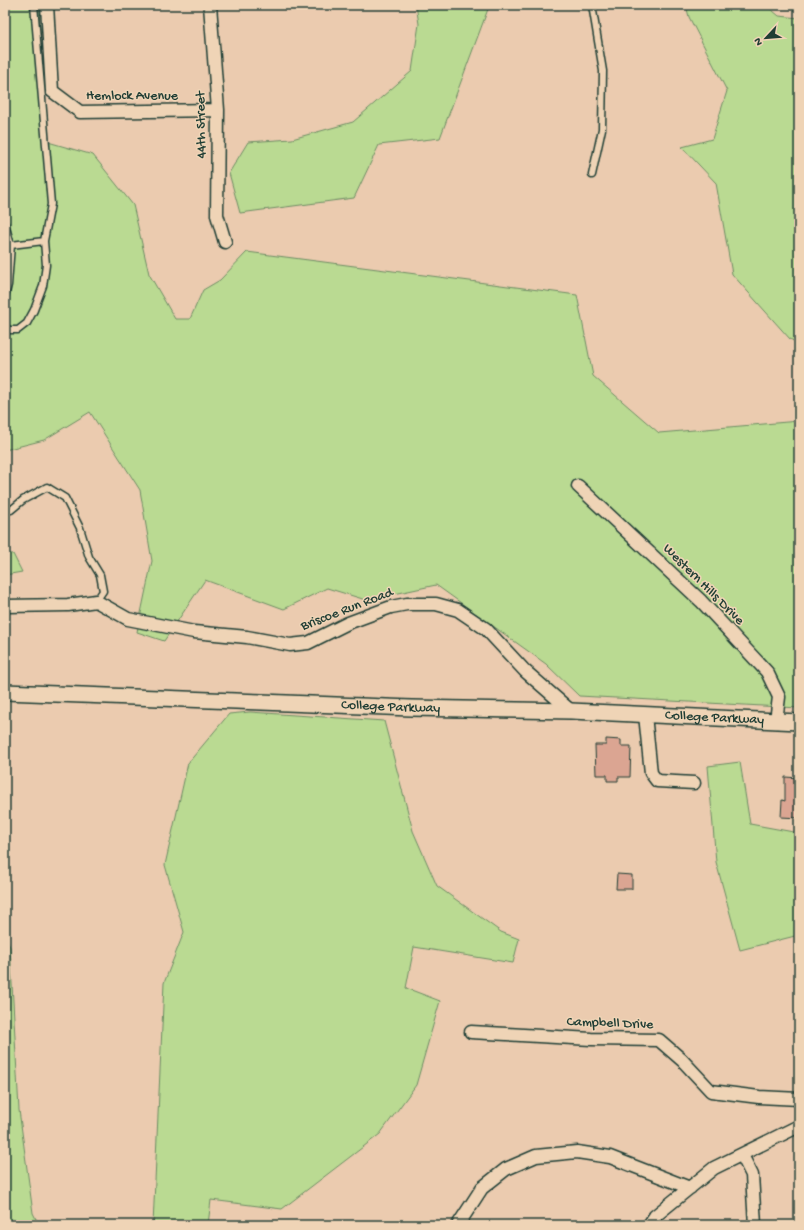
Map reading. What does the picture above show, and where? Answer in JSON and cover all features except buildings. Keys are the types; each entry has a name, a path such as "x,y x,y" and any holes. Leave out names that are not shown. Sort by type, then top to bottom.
{"street":[{"name":"Hemlock Avenue","path":"47,5 52,91 80,112 218,110"},
{"name":"44th Street","path":"210,5 218,110 217,215 225,242"},
{"name":"Western Hills Drive","path":"578,486 701,601 767,672 779,697 776,721"},
{"path":"5,606 68,605 96,600"},
{"name":"Briscoe Run Road","path":"96,600 128,619 194,632 247,637 290,645 308,643 348,623 391,607 407,604 436,604 458,610 486,629 525,671 571,711"},
{"name":"College Parkway","path":"5,692 411,708 571,711 799,722"},
{"path":"645,715 651,773 657,781 694,783"},
{"name":"Campbell Drive","path":"471,1032 591,1039 659,1040 682,1060 711,1091 759,1097 799,1099"},
{"path":"649,1225 655,1216 714,1168 799,1126"},
{"path":"458,1225 482,1188 506,1168 536,1156 577,1152 610,1157 690,1188"},
{"path":"742,1155 752,1175 755,1225"}],"lane":[{"path":"5,328 9,330 18,330 27,323 34,310 43,286 46,265 44,241 51,204 34,5"},
{"path":"592,5 603,71 602,129 592,175"},
{"path":"5,224 11,245 8,285 5,296"},
{"path":"11,245 44,241"},
{"path":"11,510 23,500 47,487 65,498 80,528 89,557 100,575 103,591 96,600"}],"green space":[{"path":"5,5 39,5 45,142 53,210 48,142 93,155 133,205 149,274 175,319 190,319 203,290 220,280 247,252 577,295 593,376 659,433 799,421 799,708 579,696 546,664 436,585 366,600 327,588 284,609 205,580 164,641 137,632 152,561 140,490 90,412 44,440 5,450"},
{"path":"416,5 498,5 488,9 440,138 379,145 354,198 240,213 229,173 248,142 292,139 353,122 412,71 419,24"},
{"path":"686,5 766,5 779,16 799,18 799,344 790,339 732,274 716,183 682,147 712,139 727,91 689,17"},
{"path":"5,553 13,554 22,572 5,575"},
{"path":"250,712 384,721 413,831 437,886 501,932 519,939 513,963 414,947 406,988 440,1001 416,1085 380,1134 282,1209 211,1200 208,1225 153,1225 164,983 184,932 165,865 188,763 229,714"},
{"path":"740,762 750,824 799,833 799,935 740,950 716,862 708,766"},
{"path":"5,936 10,947 19,1110 33,1213 39,1225 5,1225"}]}
